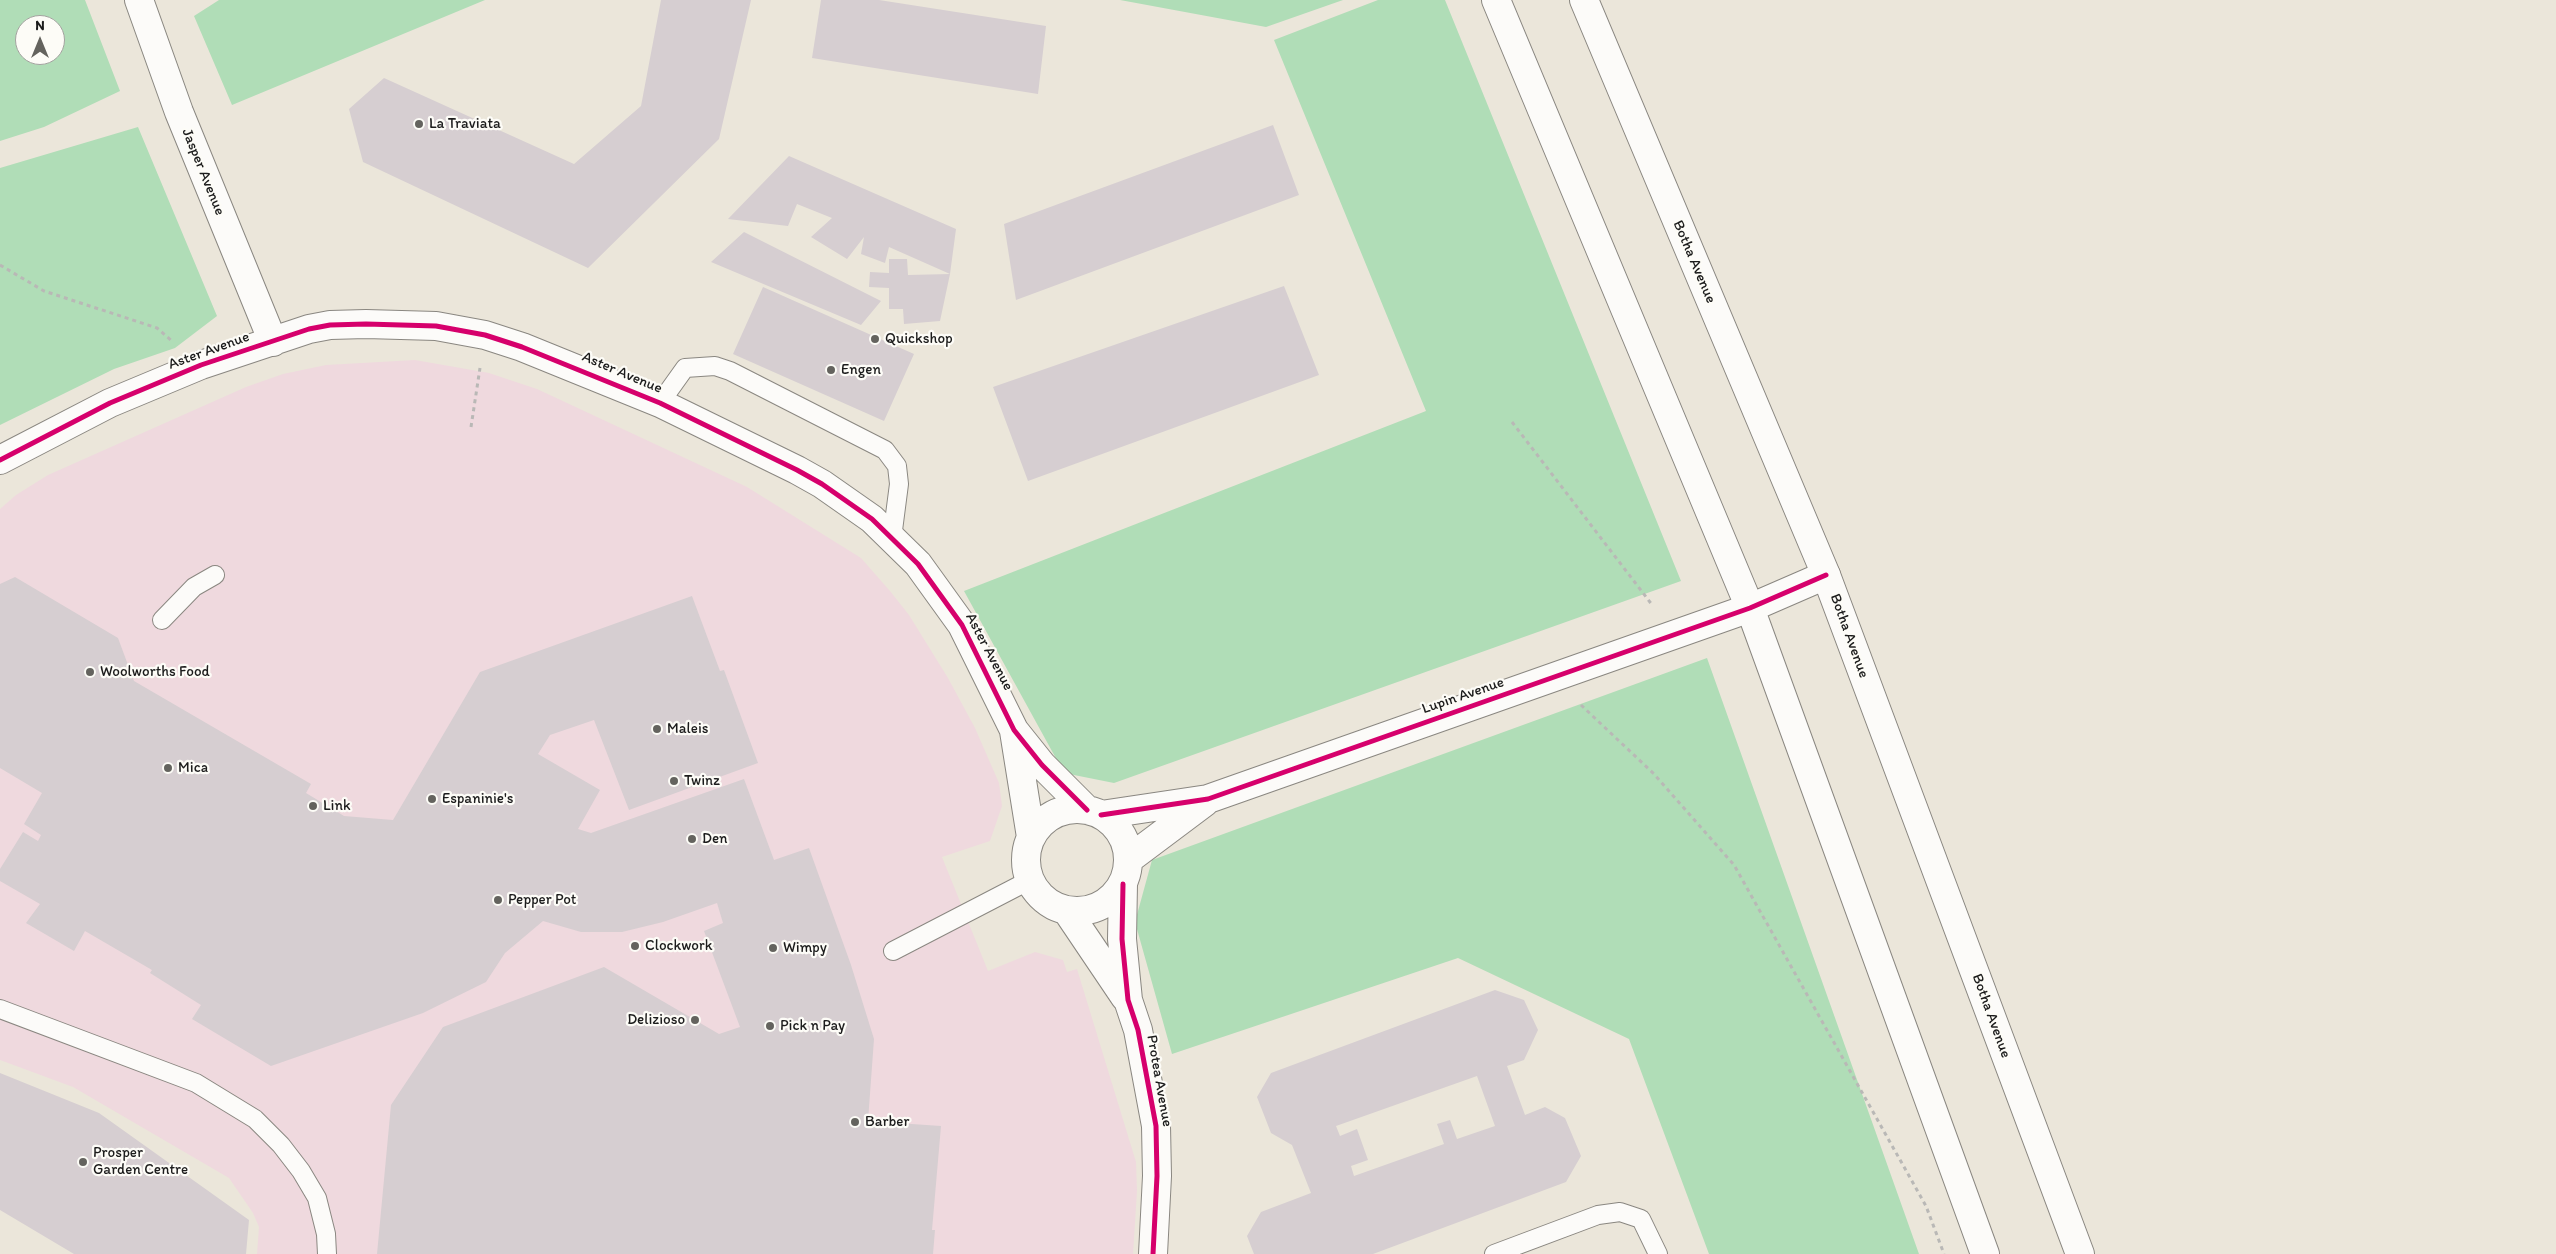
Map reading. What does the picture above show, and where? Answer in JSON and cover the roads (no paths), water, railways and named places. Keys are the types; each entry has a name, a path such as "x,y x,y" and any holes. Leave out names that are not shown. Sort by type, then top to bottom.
{"street":[{"name":"Jasper Avenue","path":"139,0 179,112 272,342"},
{"path":"1496,0 1750,608 1985,1254"},
{"name":"Botha Avenue","path":"1584,0 1826,575 2080,1254"},
{"name":"Aster Avenue","path":"0,460 110,403 202,365 330,325 436,326 484,335 531,350 660,403 822,484 872,519 918,564 962,625 1014,730 1042,765 1094,813"},
{"name":"Lupin Avenue","path":"1094,813 1208,799 1750,608 1826,575"},
{"name":"Aster Avenue","path":"1014,730 1031,837"},
{"name":"Lupin Avenue","path":"1126,871 1208,799"},
{"path":"1074,809 1094,813 1114,824 1122,835 1126,871 1116,894 1094,909 1067,911 1044,900 1030,880 1026,866 1027,850 1031,837 1039,826 1061,812 1074,809"},
{"name":"Protea Avenue","path":"1126,871 1122,939 1128,1000 1138,1030 1156,1126 1157,1176 1152,1254"},
{"name":"Protea Avenue","path":"1067,911 1128,1000"}],"lane":[{"path":"660,403 686,368 715,366 730,370 885,450 897,466 899,484 892,538"},
{"path":"162,620 194,588 215,575"},
{"path":"893,950 1030,880"},
{"path":"0,1009 196,1083 255,1118 281,1145 301,1171 317,1198 326,1234 327,1254"},
{"path":"1494,1254 1598,1215 1620,1212 1641,1219 1658,1254"}],"place":[{"name":"La Traviata","path":"419,124"},
{"name":"Quickshop","path":"875,339"},
{"name":"Engen","path":"831,370"},
{"name":"Woolworths Food","path":"90,672"},
{"name":"Maleis","path":"657,729"},
{"name":"Mica","path":"168,768"},
{"name":"Twinz","path":"674,781"},
{"name":"Espaninie's","path":"432,799"},
{"name":"Link","path":"313,806"},
{"name":"Den","path":"692,839"},
{"name":"Pepper Pot","path":"498,900"},
{"name":"Clockwork","path":"635,946"},
{"name":"Wimpy","path":"773,948"},
{"name":"Delizioso","path":"695,1020"},
{"name":"Pick n Pay","path":"770,1026"},
{"name":"Barber","path":"855,1122"},
{"name":"Prosper Garden Centre","path":"83,1162"}]}
